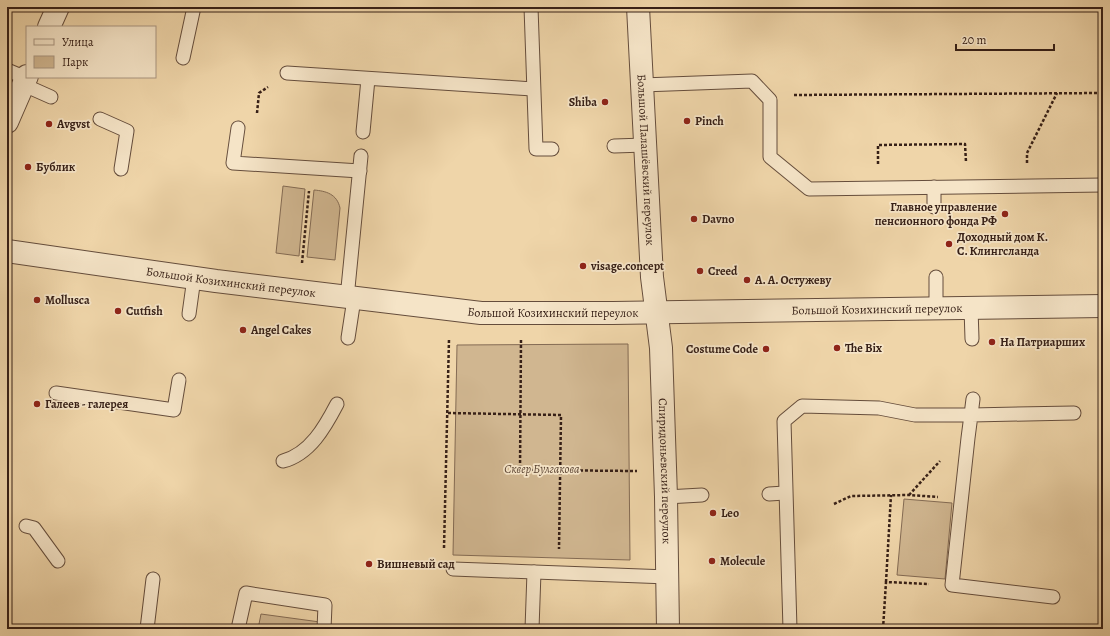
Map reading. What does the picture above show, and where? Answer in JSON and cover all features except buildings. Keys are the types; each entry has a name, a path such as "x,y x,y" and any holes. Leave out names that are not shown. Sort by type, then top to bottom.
{"street":[{"path":"49,26 58,7"},
{"name":"Большой Палашёвский переулок","path":"638,7 656,313"},
{"path":"7,122 21,77"},
{"name":"Большой Козихинский переулок","path":"7,250 194,278 481,313 656,313 1103,306"},
{"name":"Спиридоньевский переулок","path":"656,313 661,348 666,496 668,629"}],"lane":[{"path":"183,58 194,7"},
{"path":"531,7 536,149 552,149"},
{"path":"287,73 533,89"},
{"path":"21,77 52,97"},
{"path":"363,132 368,79"},
{"path":"642,85 752,81 770,100 770,158 808,189 1103,184"},
{"path":"100,119 126,131 121,169"},
{"path":"238,128 233,163 360,171"},
{"path":"614,146 645,145"},
{"path":"348,338 361,156"},
{"path":"934,187 934,207"},
{"path":"189,314 194,278"},
{"path":"936,278 936,308"},
{"path":"971,308 972,339"},
{"path":"56,393 174,410 179,380"},
{"path":"973,399 952,585 1053,597"},
{"path":"284,462 306,450 326,425 338,404"},
{"path":"790,629 784,421 802,406 879,408 915,415 1074,413"},
{"path":"769,494 785,493"},
{"path":"666,496 702,495"},
{"path":"26,526 34,528 58,561"},
{"path":"453,569 668,577"},
{"path":"532,629 534,572"},
{"path":"147,629 153,579"},
{"path":"238,629 246,593 325,605 324,629"}],"path":[{"path":"238,128 256,116 259,93 287,73"},
{"path":"1028,186 1027,153 1057,93"},
{"path":"770,100 790,95 1103,93"},
{"path":"878,188 878,145 965,144 966,187"},
{"path":"301,270 312,168"},
{"path":"449,339 444,553 453,569"},
{"path":"521,339 520,470 638,471"},
{"path":"448,413 561,415 558,573"},
{"path":"883,629 891,495"},
{"path":"834,504 851,496 891,495 962,499"},
{"path":"886,582 952,585"}],"green space":[{"path":"283,186 305,189 299,256 276,253"},
{"path":"314,190 323,191 334,196 339,203 340,208 335,260 307,257"},
{"name":"Сквер Булгакова","path":"628,344 630,560 453,555 457,345"},
{"path":"904,499 952,503 945,579 897,575"},
{"path":"261,614 320,622 320,629 258,629"}],"place":[{"name":"Shiba","path":"605,102"},
{"name":"Pinch","path":"687,121"},
{"name":"Avgvst","path":"49,124"},
{"name":"Бублик","path":"28,167"},
{"name":"Главное управление пенсионного фонда РФ","path":"1005,214"},
{"name":"Davno","path":"694,219"},
{"name":"Доходный дом К. С. Клингсланда","path":"949,244"},
{"name":"visage.concept","path":"583,266"},
{"name":"Creed","path":"700,271"},
{"name":"А. А. Остужеву","path":"747,280"},
{"name":"Mollusca","path":"37,300"},
{"name":"Cutfish","path":"118,311"},
{"name":"Angel Cakes","path":"243,330"},
{"name":"На Патриарших","path":"992,342"},
{"name":"The Bix","path":"837,348"},
{"name":"Costume Code","path":"766,349"},
{"name":"Галеев - галерея","path":"37,404"},
{"name":"Leo","path":"713,513"},
{"name":"Molecule","path":"712,561"},
{"name":"Вишневый сад","path":"369,564"}]}
